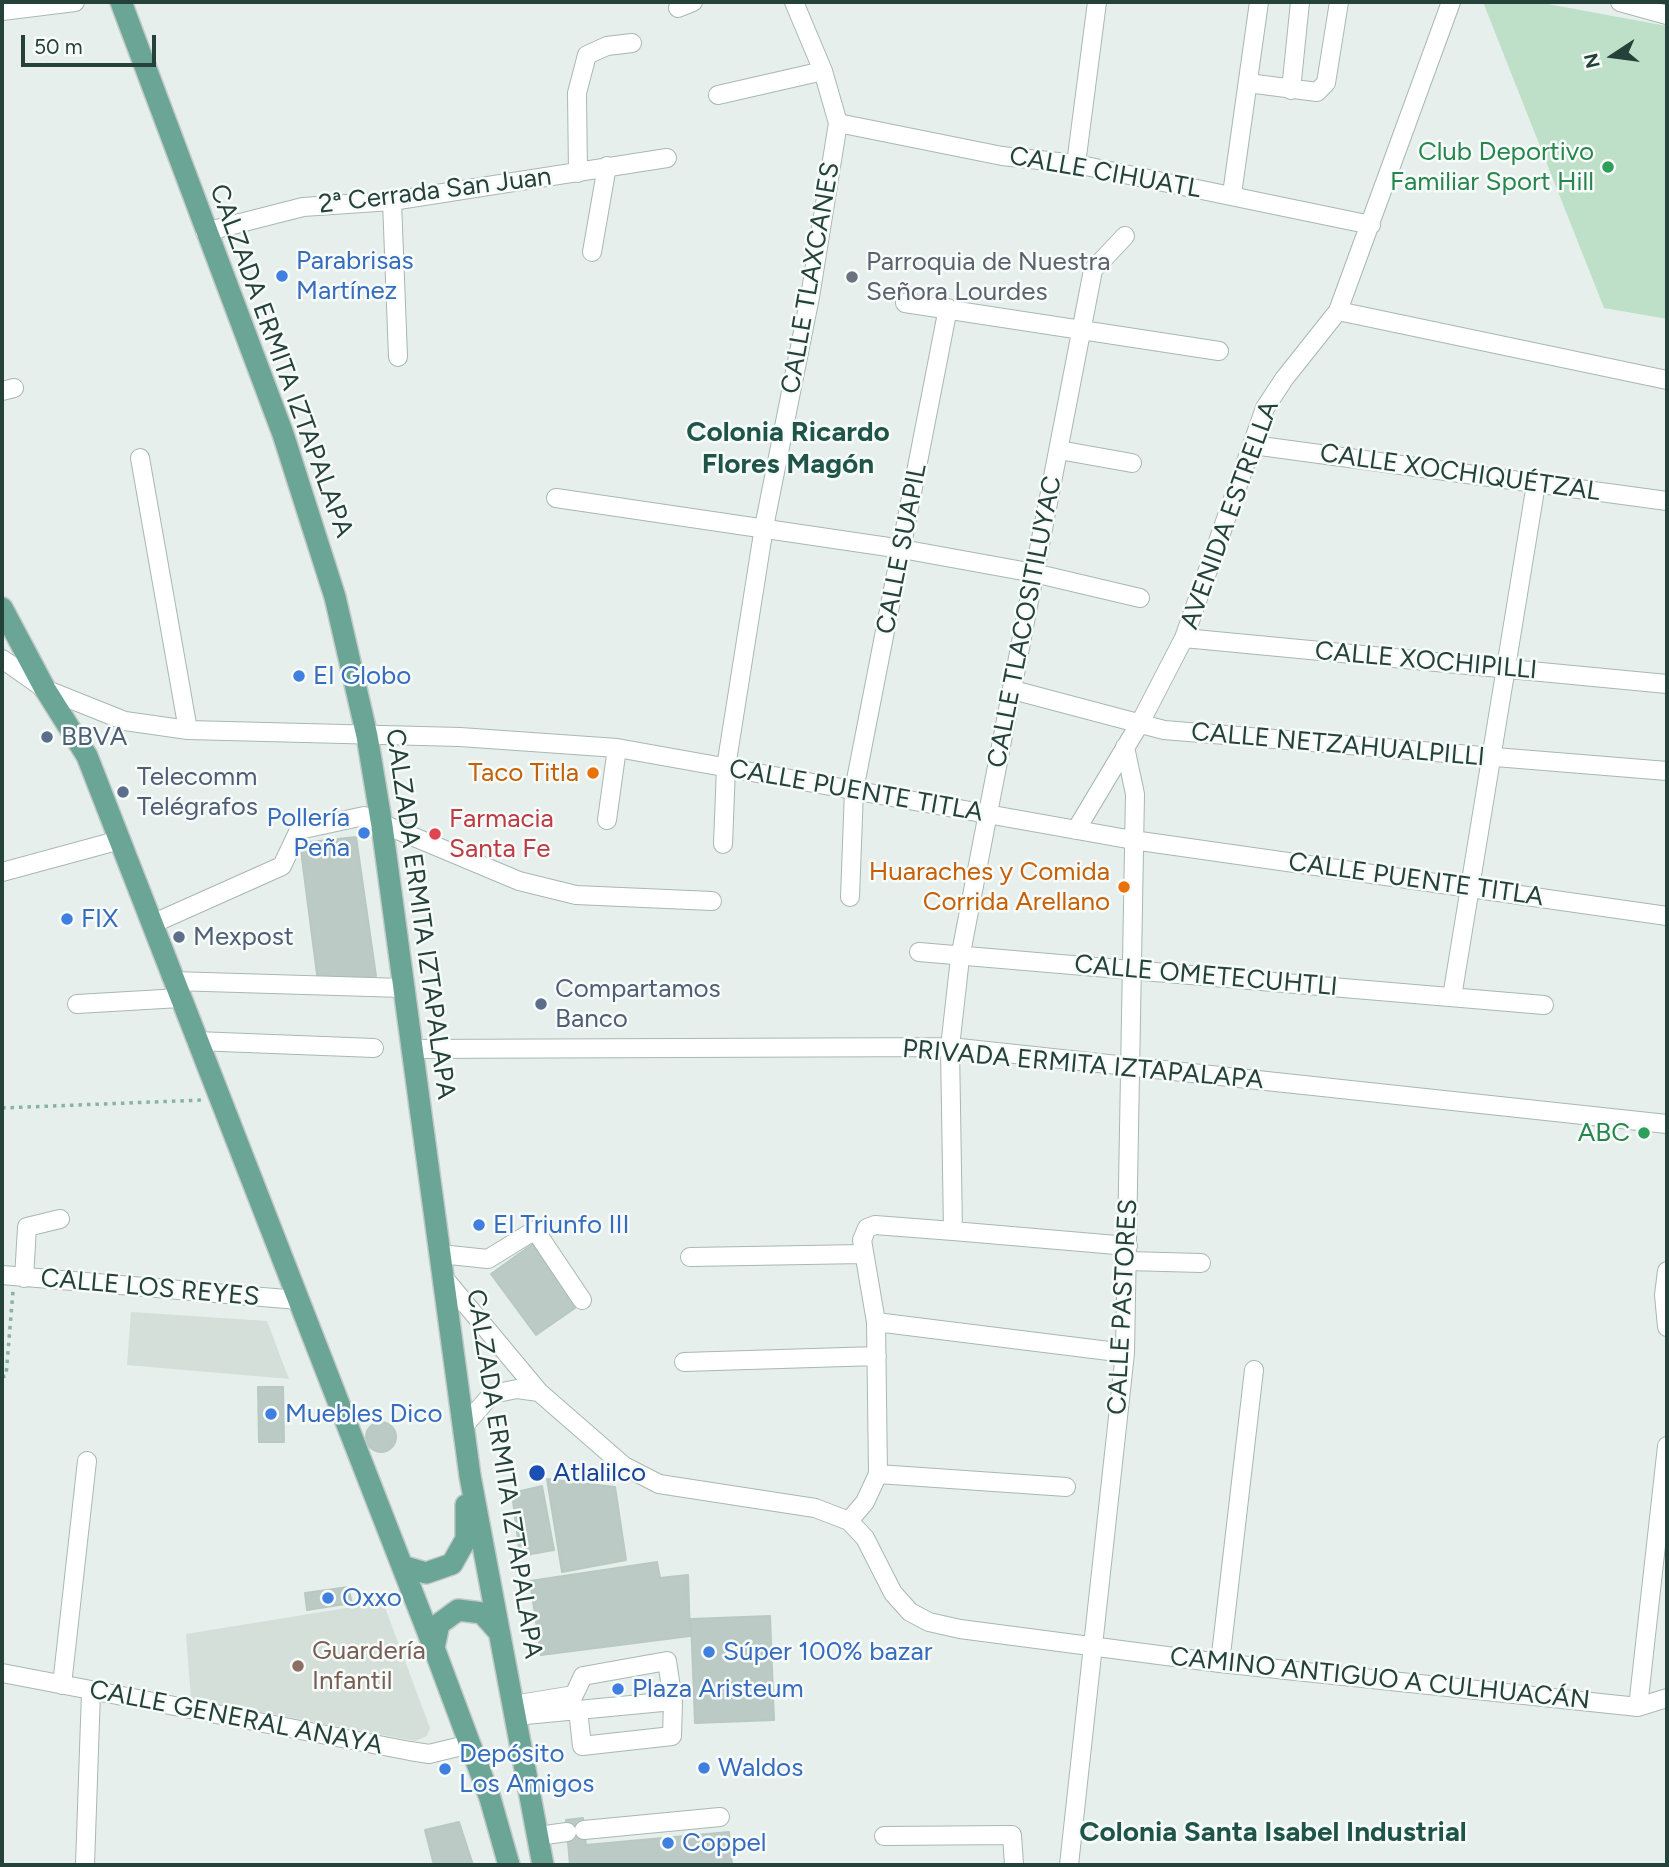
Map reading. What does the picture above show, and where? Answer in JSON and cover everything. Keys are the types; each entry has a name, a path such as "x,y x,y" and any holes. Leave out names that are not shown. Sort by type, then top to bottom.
{"main road":[{"name":"CALZADA ERMITA IZTAPALAPA","path":"121,2 295,472 335,597 367,736 382,825 470,1476 543,1865"},
{"path":"2,608 45,689 88,756 196,1041 434,1648 490,1798 509,1865"},
{"path":"402,1566 418,1573 435,1572 458,1557 466,1539 470,1476"},
{"path":"434,1648 439,1624 458,1611 482,1613 498,1630"}],"street":[{"path":"2,10 75,2"},
{"name":"CALLE TLAXCANES","path":"723,844 726,767 764,527 810,297 838,123 824,71 794,2"},
{"path":"1076,164 1097,2"},
{"path":"1232,194 1259,2"},
{"path":"1291,90 1300,2"},
{"path":"1248,83 1317,92 1326,83 1339,2"},
{"name":"AVENIDA ESTRELLA","path":"1076,830 1139,723 1184,638 1265,408 1284,379 1338,311 1451,2"},
{"path":"1619,2 1667,15"},
{"path":"578,173 577,93 587,55 607,46 632,43"},
{"path":"718,96 824,71"},
{"name":"CALLE CIHUATL","path":"838,123 1002,156 1076,164 1152,181 1232,194 1371,225"},
{"name":"2ª Cerrada San Juan","path":"205,232 303,207 393,201 667,158"},
{"path":"592,252 607,166"},
{"path":"393,201 398,357"},
{"name":"CALLE TLACOSITILUYAC","path":"953,1231 950,1047 960,957 1093,271 1125,236"},
{"path":"905,303 1219,351"},
{"name":"CALLE SUAPIL","path":"850,897 854,790 948,308"},
{"path":"1338,311 1667,380"},
{"name":"CALLE XOCHIQUÉTZAL","path":"1253,445 1667,501"},
{"path":"1059,450 1132,463"},
{"path":"140,458 188,730"},
{"path":"1452,998 1536,484"},
{"path":"556,498 902,549 1034,573 1140,598"},
{"name":"CALLE XOCHIPILLI","path":"1184,638 1667,684"},
{"name":"CALLE PUENTE TITLA","path":"2,659 45,689 125,721 188,730 460,737 617,748 1133,840 1667,916"},
{"name":"CALLE NETZAHUALPILLI","path":"1013,690 1164,730 1667,771"},
{"name":"CALLE PASTORES","path":"1069,1865 1125,1353 1135,794 1125,747"},
{"path":"607,820 617,748"},
{"path":"152,924 282,866 299,830 363,816 519,881 576,895 712,901"},
{"path":"2,872 120,840"},
{"name":"CALLE OMETECUHTLI","path":"919,952 1544,1004"},
{"path":"77,1004 177,989 403,988"},
{"path":"196,1041 374,1048"},
{"name":"PRIVADA ERMITA IZTAPALAPA","path":"413,1049 950,1047 1667,1124"},
{"path":"14,1277 27,1227 60,1219"},
{"path":"444,1279 539,1392 624,1466 659,1484 815,1508 849,1521 865,1502 878,1474 876,1322 862,1240 867,1228 875,1225 953,1231 1201,1263"},
{"path":"440,1254 488,1259 535,1230 582,1300"},
{"path":"690,1257 864,1254"},
{"path":"1667,1271 1667,1327"},
{"name":"CALLE LOS REYES","path":"14,1277 298,1300"},
{"path":"876,1322 1125,1353"},
{"path":"684,1362 877,1356"},
{"path":"1220,1664 1254,1370"},
{"path":"463,1427 492,1394 517,1389 539,1392"},
{"path":"1638,1707 1667,1446"},
{"path":"62,1685 87,1461"},
{"path":"878,1474 1066,1488"},
{"name":"CAMINO ANTIGUO A CULHUACÁN","path":"849,1521 865,1538 893,1593 910,1612 929,1622 1220,1664 1638,1707 1667,1698"},
{"path":"514,1711 574,1695 583,1676 667,1661 673,1701 672,1736 582,1746 578,1710"},
{"name":"CALLE GENERAL ANAYA","path":"2,1673 429,1754 470,1744"},
{"path":"85,1865 91,1692"},
{"path":"514,1711 578,1710 673,1701"},
{"path":"538,1836 576,1831 676,1829 720,1818"},
{"path":"884,1836 1012,1835 1014,1865"}],"path":[{"path":"2,1108 219,1100"},
{"path":"2,1377 6,1376 14,1277"}],"shaded area":[{"path":"131,1312 267,1321 289,1379 127,1365"},
{"name":"Guardería Infantil","path":"383,1602 430,1728 427,1736 415,1741 191,1699 186,1634"}],"green space":[{"name":"Club Deportivo Familiar Sport Hill","path":"1483,2 1537,2 1667,26 1667,319 1604,308"}],"building":[{"path":"356,837 376,976 318,982 300,843"},
{"path":"537,1241 575,1308 536,1335 491,1274"},
{"name":"Muebles Dico","path":"258,1387 283,1387 284,1442 259,1442"},
{"path":"381,1422 392,1426 396,1437 392,1448 381,1452 370,1448 366,1437 370,1426"},
{"path":"547,1479 615,1487 626,1560 562,1572"},
{"path":"542,1486 554,1550 520,1556 512,1493"},
{"path":"657,1562 660,1578 688,1575 690,1636 541,1655 530,1581"},
{"name":"Oxxo","path":"348,1587 352,1603 307,1610 305,1593"},
{"path":"770,1616 774,1720 695,1723 691,1619"},
{"name":"Coppel","path":"583,1818 586,1845 729,1832 732,1865 570,1865 566,1820"},
{"path":"459,1822 473,1865 434,1865 425,1830"}],"place":[{"name":"Club Deportivo Familiar Sport Hill","path":"1608,167"},
{"name":"Parabrisas Martínez","path":"282,276"},
{"name":"Parroquia de Nuestra Señora Lourdes","path":"852,277"},
{"name":"El Globo","path":"299,676"},
{"name":"BBVA","path":"47,737"},
{"name":"Taco Titla","path":"593,773"},
{"name":"Telecomm Telégrafos","path":"123,792"},
{"name":"Pollería Peña","path":"364,833"},
{"name":"Farmacia Santa Fe","path":"435,834"},
{"name":"Huaraches y Comida Corrida Arellano","path":"1124,887"},
{"name":"FIX","path":"67,919"},
{"name":"Mexpost","path":"179,937"},
{"name":"Compartamos Banco","path":"541,1004"},
{"name":"ABC","path":"1644,1133"},
{"name":"El Triunfo III","path":"479,1225"},
{"name":"Muebles Dico","path":"271,1414"},
{"name":"Atlalilco","path":"537,1473"},
{"name":"Oxxo","path":"328,1598"},
{"name":"Súper 100% bazar","path":"709,1652"},
{"name":"Guardería Infantil","path":"298,1666"},
{"name":"Plaza Aristeum","path":"618,1689"},
{"name":"Waldos","path":"704,1768"},
{"name":"Depósito Los Amigos","path":"445,1769"},
{"name":"Coppel","path":"668,1843"}],"district":[{"name":"Colonia Ricardo Flores Magón","path":"788,449"},
{"name":"Colonia Santa Isabel Industrial","path":"1273,1833"}]}
